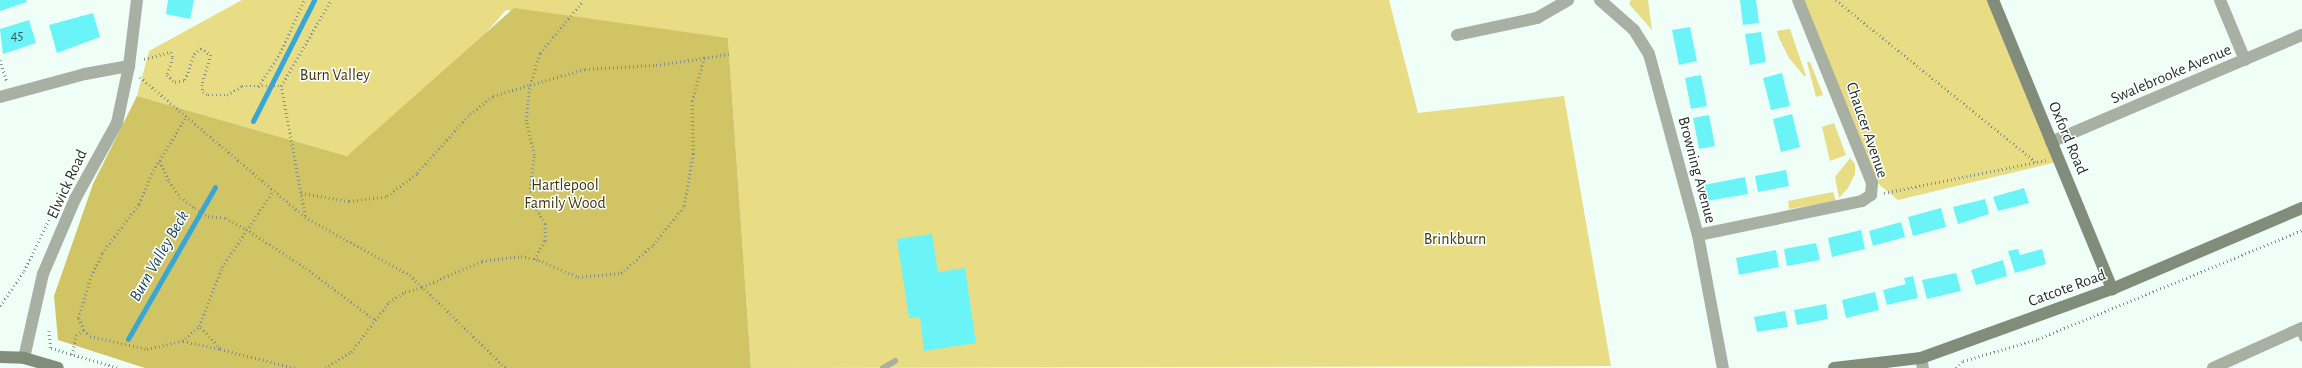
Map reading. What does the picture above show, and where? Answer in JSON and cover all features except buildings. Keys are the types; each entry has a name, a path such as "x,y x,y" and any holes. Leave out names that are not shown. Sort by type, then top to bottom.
{"street":[{"name":"Elwick Road","path":"24,358 43,274 76,199 117,123 129,66 137,0"},
{"path":"1457,35 1537,18 1568,0"},
{"name":"Browning Avenue","path":"1600,0 1634,30 1649,54 1698,235 1723,368"},
{"name":"Chaucer Avenue","path":"1698,235 1862,201 1871,195 1872,184 1798,0"},
{"name":"Oxford Road","path":"1994,0 2112,289"},
{"path":"2220,0 2245,60"},
{"name":"Swalebrooke Avenue","path":"2051,142 2302,35"},
{"path":"6,96 129,66"},
{"name":"Catcote Road","path":"1834,368 1922,363 2112,289 2302,208"},
{"path":"2213,368 2301,332"},
{"path":"0,357 24,358 58,368"}],"lane":[{"path":"883,368 895,361"}],"path":[{"path":"258,87 280,53 304,0"},
{"path":"305,217 282,86 331,0"},
{"path":"1836,0 2037,162"},
{"path":"534,259 545,241 545,224 533,204 530,189 534,155 526,121 530,85 540,53 581,3"},
{"path":"129,66 163,52 171,52 173,58 167,76 175,82 185,80 194,54 201,48 211,55 203,92 227,95 242,86 282,86"},
{"path":"301,193 349,201 386,196 417,173 470,114 492,96 585,69 656,65 730,54"},
{"path":"325,368 352,352 374,319 389,302 404,292 422,287 482,261 521,256 534,259 578,277 621,273 653,246 684,206 693,154 692,101 704,58"},
{"path":"0,60 6,96"},
{"path":"154,91 305,217 410,275 506,368"},
{"path":"186,118 151,174 139,204 102,253 91,276 78,318 84,330 90,336 147,349 182,341 295,368"},
{"path":"1871,195 2058,157"},
{"path":"160,161 169,182 180,197 208,216 226,218 246,229 306,268 374,319"},
{"path":"182,341 199,326 222,267 246,229 274,191"},
{"path":"1956,368 1963,361 2038,339 2302,230"},
{"path":"199,326 220,349"},
{"path":"72,355 76,335 84,330"},
{"path":"49,331 51,348 119,368"}],"green space":[{"path":"242,0 1389,0 1418,113 1564,96 1611,366 751,368 728,38 506,10 438,88 347,156 137,96 149,51"},
{"path":"1631,0 1648,0 1652,30 1629,4"},
{"path":"1801,0 1990,0 2057,162 1898,200 1875,181"},
{"name":"Hartlepool Family Wood","path":"514,8 728,38 751,368 145,368 58,340 54,296 93,184 137,96 347,156"},
{"path":"1790,29 1806,76 1804,76 1789,58 1779,38 1777,31"},
{"path":"1807,62 1810,62 1823,95 1816,97"},
{"path":"1834,123 1846,155 1830,161 1822,127"},
{"path":"1850,158 1855,164 1855,174 1848,188 1839,198 1835,177"},
{"path":"1833,192 1836,201 1789,209 1788,201"}],"waterway":[{"name":"Burn Valley Beck","path":"253,121 314,0"},
{"name":"Burn Valley Beck","path":"128,339 215,187"}],"park label":[{"name":"Burn Valley","path":"335,75"},
{"name":"Brinkburn","path":"1455,239"}]}
